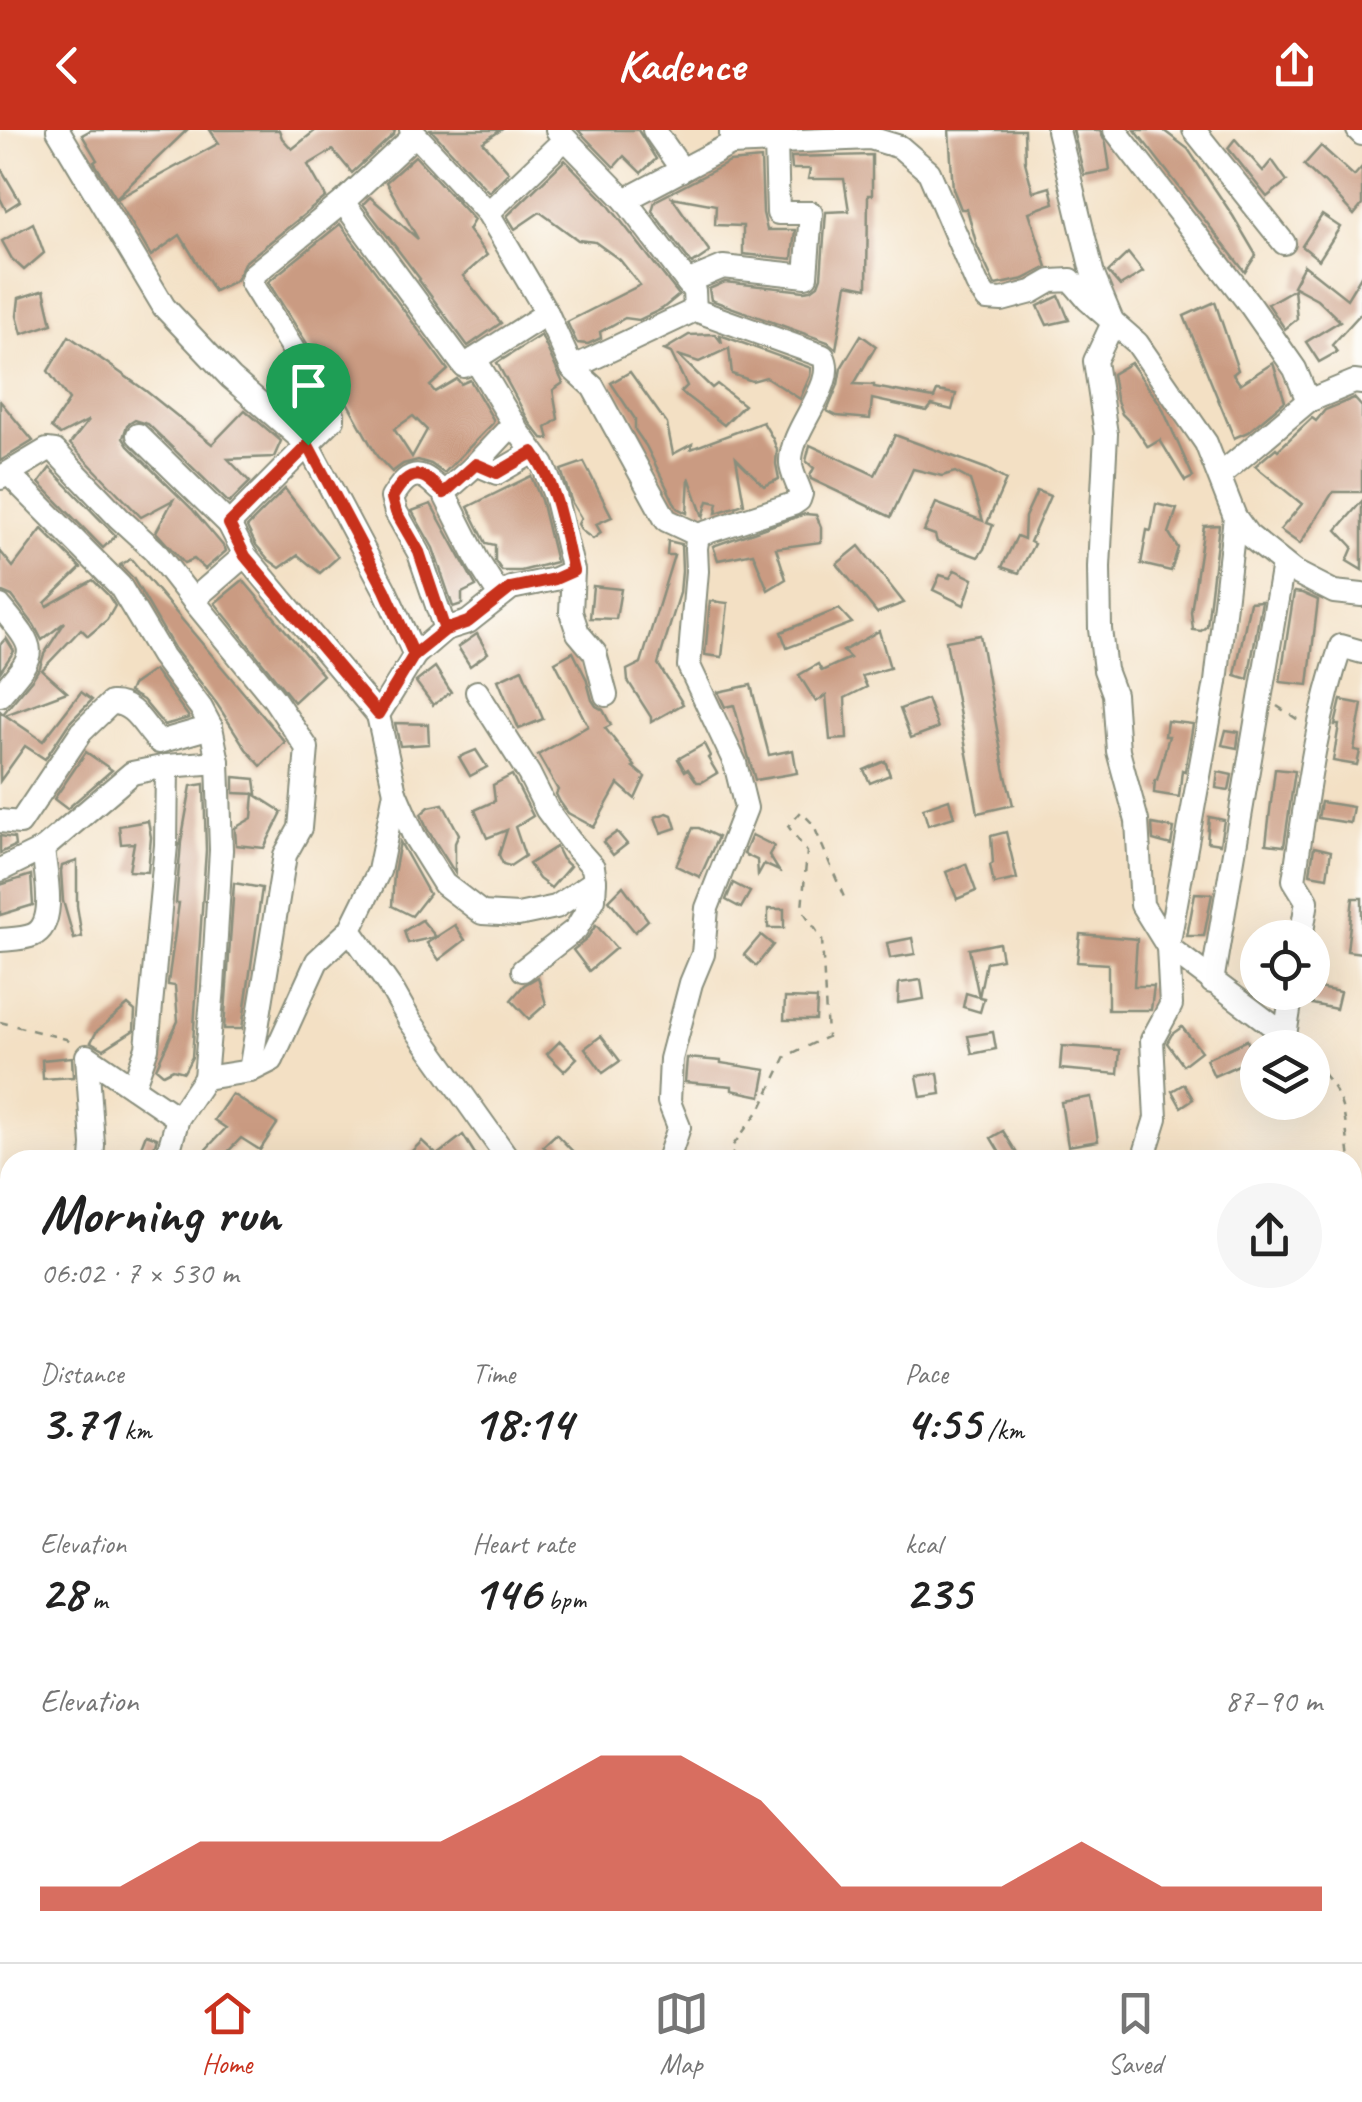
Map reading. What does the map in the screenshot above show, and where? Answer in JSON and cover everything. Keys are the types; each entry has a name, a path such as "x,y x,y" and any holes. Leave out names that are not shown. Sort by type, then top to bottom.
{"street":[{"path":"58,130 164,307 231,378 308,445 385,590 414,655"},
{"path":"654,130 682,170"},
{"path":"1058,130 1093,275 1112,323 1095,360 1106,434 1100,630 1104,670 1114,694 1118,751 1137,821 1142,906 1168,948 1240,1002"},
{"path":"1114,130 1252,306 1295,369 1308,401"},
{"path":"1194,130 1284,243"},
{"path":"229,524 331,423 333,414 251,282 252,275 343,202 413,133 488,213 547,314 572,368 593,387 666,520 698,535 799,500 801,494 790,465 793,445 826,378 828,365 823,356 695,310 572,368"},
{"path":"488,213 561,134 625,200 694,292 695,310"},
{"path":"625,200 682,170 731,137 776,142 898,138 929,172 987,299 1002,300 1032,292 1051,281 1071,280 1137,343 1206,444 1235,517 1262,548 1334,592 1362,595"},
{"path":"687,282 723,266 806,276 811,213 778,213 776,142"},
{"path":"343,202 464,366 547,314"},
{"path":"475,358 542,465 556,496 573,571 572,612 578,633 595,653 606,694"},
{"path":"1220,475 1308,401 1354,382 1362,383"},
{"path":"444,493 514,423"},
{"path":"138,435 229,524 245,556 378,714 395,792 414,836 444,884 482,913 518,915 556,906 595,881"},
{"path":"169,1150 178,1118 205,1078 221,850 218,762 211,727 202,708 162,656 120,586 4,476 48,450 56,451 154,550 274,699 307,748 300,828 285,855 250,1071"},
{"path":"476,464 497,473 533,452"},
{"path":"445,630 419,552 392,498 409,477 420,475 429,479 444,493 500,596"},
{"path":"1146,1150 1156,1118 1152,1040 1171,1005 1168,948 1216,682 1235,517"},
{"path":"671,1150 679,1127 668,1102 672,1058 703,954 707,908 746,808 735,763 688,666 698,535"},
{"path":"194,600 245,556"},
{"path":"1212,982 1283,564"},
{"path":"378,714 414,655 445,630 468,622 511,588 573,571"},
{"path":"0,606 29,644 30,653 28,662 0,695"},
{"path":"1304,920 1307,902 1294,880 1326,688 1341,646 1362,652"},
{"path":"477,692 548,810 593,867 594,900 576,930 524,970"},
{"path":"0,820 20,823 81,732 112,702 130,707 159,742 211,727"},
{"path":"0,870 43,849 132,772 218,762"},
{"path":"134,1087 147,1048 166,845 167,766"},
{"path":"205,1078 250,1071 272,1060 318,961 350,930 380,872 395,792"},
{"path":"0,940 34,935 47,918 43,849"},
{"path":"350,930 495,1150"},
{"path":"1251,1010 1285,1035 1289,1010"},
{"path":"87,1056 178,1118"},
{"path":"87,1056 93,1150"}],"path":[{"path":"732,1150 761,1108 786,1056 826,1037 822,939 802,909 807,852 788,826 801,812 813,824 846,902"},
{"path":"0,1022 66,1039 87,1056"},
{"path":"1330,1080 1342,1103 1349,1150"}],"building":[{"path":"91,130 187,130 116,198 82,135"},
{"path":"210,130 279,130 292,149 316,130 395,130 352,173 333,150 308,165 326,197 244,263 236,280 214,291 180,235 151,256 117,199 219,143"},
{"path":"431,130 501,130 483,142 509,172 489,192"},
{"path":"578,130 638,130 656,159 641,173 624,156 614,167"},
{"path":"949,130 1024,130 1025,162 1033,192 1050,187 1054,203 1029,212 1047,267 1024,279 995,285 977,246 967,209 961,209 953,189"},
{"path":"1073,130 1100,130 1110,170 1084,175"},
{"path":"1135,130 1163,130 1188,149 1256,255 1245,272"},
{"path":"1235,139 1263,171 1272,160 1287,181 1267,197 1228,148"},
{"path":"1321,146 1354,176 1362,167 1362,205 1354,215 1304,165"},
{"path":"872,155 867,288 847,284 836,349 828,342 711,300 709,289 725,282 804,291 818,285 826,212 849,211 844,179 808,179 810,169 792,169 791,157"},
{"path":"415,156 474,220 468,230 487,255 463,276 501,323 468,346 363,204 370,197 418,239 386,182"},
{"path":"761,159 767,230 795,230 792,259 743,254 743,226 715,225 716,205 672,197 710,252 692,264 652,211 655,201 730,162"},
{"path":"565,160 606,202 679,295 639,320 625,318 588,344 577,343 567,322 640,285 620,260 595,242 578,240 540,212 515,229 507,216"},
{"path":"0,167 20,201 6,210 0,198"},
{"path":"1322,215 1340,227 1319,260 1302,246"},
{"path":"33,223 44,253 24,270 2,241"},
{"path":"340,224 448,370 430,386 435,392 457,379 461,384 470,380 493,423 444,473 418,460 392,472 377,456 336,382 268,282","holes":["413,416 427,430 412,457 394,429"]},
{"path":"1128,253 1143,272 1120,286 1108,272"},
{"path":"1304,265 1347,299 1362,274 1362,312 1332,345 1337,352 1319,362 1306,342 1340,321 1317,299 1293,286"},
{"path":"1294,289 1297,319 1285,329 1268,304"},
{"path":"44,290 52,324 22,334 17,316 19,298"},
{"path":"1059,296 1069,320 1047,325 1038,306"},
{"path":"1215,302 1238,370 1233,374 1240,384 1273,363 1285,401 1248,432 1234,438 1184,316"},
{"path":"715,334 722,343 720,335 811,368 800,399 766,377 752,381 732,374 729,348 699,362 678,355 712,388 717,384 744,405 724,425 681,392 687,386 671,353 664,350 689,335"},
{"path":"541,335 563,383 553,390 558,419 546,428 549,439 542,438 530,423 497,363"},
{"path":"861,335 876,346 854,384 934,398 937,391 956,394 952,410 932,405 927,411 872,399 870,419 837,416 827,411 841,368"},
{"path":"69,336 212,444 245,410 281,441 274,457 228,459 250,482 229,503 148,424 135,420 127,425 123,438 128,446 225,548 205,569 194,559 184,563 156,532 173,500 141,517 70,444 89,420 60,435 51,428 69,400 48,371"},
{"path":"1131,363 1161,405 1193,477 1185,481 1160,440 1148,447 1122,414 1112,374"},
{"path":"630,372 667,424 673,454 692,444 691,449 763,422 777,450 779,479 764,486 736,458 744,504 716,513 718,503 708,501 703,517 689,477 687,513 677,508 635,430 635,419 611,383"},
{"path":"1354,398 1362,407 1362,492 1333,492 1300,544 1280,530 1302,504 1255,466 1312,418 1316,421 1325,410"},
{"path":"0,401 33,441 0,461"},
{"path":"895,435 987,469 1006,480 987,523 993,525 978,557 937,542 935,535 924,531 936,503 983,521 970,480 955,472 942,476 913,469 891,517 811,479 814,468 806,461 810,445 875,475"},
{"path":"584,462 612,517 596,524 601,533 593,539 578,524 581,518 561,470"},
{"path":"50,468 116,536 103,548 39,483"},
{"path":"531,476 556,562 521,571 502,571 495,561 495,545 486,543 468,507"},
{"path":"285,489 338,557 320,573 298,555 280,568 256,545 247,527"},
{"path":"1037,491 1050,496 1030,542 1034,544 1019,573 1002,567 1017,536 1024,539 1025,517"},
{"path":"1362,501 1362,570 1347,561 1353,547 1337,530"},
{"path":"431,504 476,586 462,593 462,604 453,607 433,548 412,511"},
{"path":"1156,504 1177,509 1169,533 1178,548 1171,571 1141,564"},
{"path":"805,514 816,515 821,542 776,548 786,579 768,590 753,553 718,560 713,546"},
{"path":"1219,525 1207,626 1201,631 1193,630 1191,612 1204,526"},
{"path":"42,529 81,568 45,603 47,606 93,580 115,606 107,620 88,636 81,629 42,670 67,692 5,715 43,741 81,692 92,700 69,723 45,759 25,746 0,781 0,711 3,714 33,678 65,622 42,640 12,596 0,591 0,551 13,567"},
{"path":"668,541 681,544 682,571 680,593 658,664 683,704 651,722 628,681 627,670 641,663 674,555 667,555"},
{"path":"859,546 904,603 877,613 837,564"},
{"path":"131,559 285,742 261,766 174,648 133,578 120,565"},
{"path":"955,570 973,579 964,605 933,590 940,575 950,578"},
{"path":"243,580 323,675 294,702 215,603"},
{"path":"593,586 621,589 616,619 590,618"},
{"path":"1294,592 1318,600 1308,685 1280,682"},
{"path":"710,601 728,603 722,657 705,655"},
{"path":"1262,601 1248,679 1235,675 1250,602"},
{"path":"839,609 852,623 787,648 781,632"},
{"path":"879,631 890,668 862,676 867,687 845,698 847,739 830,740 826,695 816,702 799,675 818,664 822,671 850,658 843,651"},
{"path":"477,634 488,653 470,666 458,647"},
{"path":"980,635 1013,805 978,813 946,641"},
{"path":"6,638 14,651 0,672 0,645"},
{"path":"573,652 592,700 611,725 605,728 645,777 635,799 618,784 594,827 568,813 538,755 588,726 555,662"},
{"path":"435,667 451,692 433,705 416,682"},
{"path":"522,669 543,719 519,729 498,680"},
{"path":"154,670 189,718 164,725 143,700 129,692 132,685"},
{"path":"751,685 769,755 793,750 797,773 755,780 734,705 725,707 718,692"},
{"path":"927,699 938,728 911,738 900,709"},
{"path":"1341,700 1362,704 1354,750 1360,751 1357,765 1333,761"},
{"path":"1167,721 1193,724 1179,797 1154,793 1169,736 1165,736"},
{"path":"395,723 428,724 429,744 400,746"},
{"path":"1226,730 1239,732 1237,748 1222,745"},
{"path":"704,744 717,773 697,782 678,759"},
{"path":"476,750 487,767 470,776 459,757"},
{"path":"86,752 112,770 67,809 54,799"},
{"path":"885,761 890,775 870,783 864,770"},
{"path":"1275,769 1295,771 1284,846 1266,844"},
{"path":"1218,772 1232,775 1229,790 1216,788"},
{"path":"512,775 533,816 515,827 525,856 510,866 503,864 499,855 507,830 487,838 475,810 495,801 493,785"},
{"path":"234,777 255,779 257,794 234,793"},
{"path":"204,784 206,850 192,1057 184,1072 173,1069 163,1074 156,1068 178,1021 175,986 168,983 179,903 181,842 191,786"},
{"path":"254,794 282,812 264,848 236,845 235,828 252,818"},
{"path":"949,799 954,817 928,825 923,808"},
{"path":"1321,802 1353,807 1350,823 1318,818"},
{"path":"443,804 459,834 455,843 455,873 421,814 429,807"},
{"path":"672,815 676,828 661,833 655,817"},
{"path":"1209,817 1224,820 1220,844 1207,842"},
{"path":"148,821 148,872 129,871 134,843 121,844 119,826"},
{"path":"1152,824 1174,828 1171,845 1153,840"},
{"path":"693,828 718,837 700,877 676,866"},
{"path":"617,832 627,844 613,855 603,842"},
{"path":"1006,832 1017,879 994,884 991,836"},
{"path":"752,835 774,846 769,855 779,871 764,864 758,875 757,860 744,854"},
{"path":"0,836 14,838 15,846 0,853"},
{"path":"400,842 429,894 412,916 392,906"},
{"path":"556,847 570,866 551,888 529,864"},
{"path":"1314,847 1331,851 1327,877 1310,874"},
{"path":"77,861 82,937 74,939 63,901 61,871 62,866"},
{"path":"966,864 976,891 957,899 946,872"},
{"path":"31,875 33,905 0,915 0,885"},
{"path":"234,883 262,888 242,1029 224,1029"},
{"path":"733,883 750,892 741,908 726,900"},
{"path":"623,886 648,920 635,932 609,900"},
{"path":"1195,893 1212,894 1204,936 1187,936"},
{"path":"1353,898 1362,898 1362,953 1347,951"},
{"path":"768,909 784,909 784,928 768,928"},
{"path":"422,920 436,937 408,943 404,931"},
{"path":"455,925 465,940 439,960 427,943"},
{"path":"596,925 616,948 589,971 573,950"},
{"path":"1080,934 1137,939 1134,986 1154,986 1151,1010 1108,1010 1108,964 1077,962"},
{"path":"761,935 773,945 756,966 744,955"},
{"path":"912,938 915,954 890,958 887,943"},
{"path":"999,943 1002,959 986,962 979,997 969,949"},
{"path":"538,977 546,1004 529,1019 511,1000"},
{"path":"921,980 924,999 898,1003 899,983"},
{"path":"1330,990 1340,992 1336,1009 1330,1008"},
{"path":"966,993 984,998 980,1012 963,1007"},
{"path":"785,998 817,999 816,1020 784,1020"},
{"path":"128,1005 135,1011 134,1030 104,1049 91,1042 97,1031"},
{"path":"1182,1027 1201,1051 1183,1065 1167,1043"},
{"path":"993,1032 996,1049 972,1054 968,1036"},
{"path":"601,1036 620,1061 603,1073 585,1048"},
{"path":"560,1041 577,1058 564,1071 547,1054"},
{"path":"1240,1043 1240,1064 1214,1076 1206,1059"},
{"path":"1062,1046 1120,1050 1118,1074 1060,1069"},
{"path":"72,1057 73,1077 43,1079 42,1060"},
{"path":"687,1058 766,1070 761,1096 732,1090 732,1086 685,1082"},
{"path":"938,1073 941,1094 921,1097 917,1076"},
{"path":"1184,1084 1193,1099 1181,1107 1172,1091"},
{"path":"232,1094 277,1124 260,1150 241,1138 230,1150 205,1150 226,1128 214,1120"},
{"path":"1091,1097 1098,1141 1068,1146 1061,1102"},
{"path":"1003,1131 1015,1150 998,1150 991,1138"},
{"path":"146,1134 157,1138 153,1150 140,1150"},
{"path":"556,1134 571,1150 547,1150 543,1146"},
{"path":"463,1135 472,1150 444,1150"},
{"path":"422,1141 432,1150 413,1150"}],"route":[{"path":"308,445 229,524 245,556 378,714 414,655 445,630 419,552 392,498 409,477 420,475 429,479 444,493 476,464 497,473 533,452 556,496 573,571 511,588 468,622 445,630 414,655 385,590 308,445"}]}
